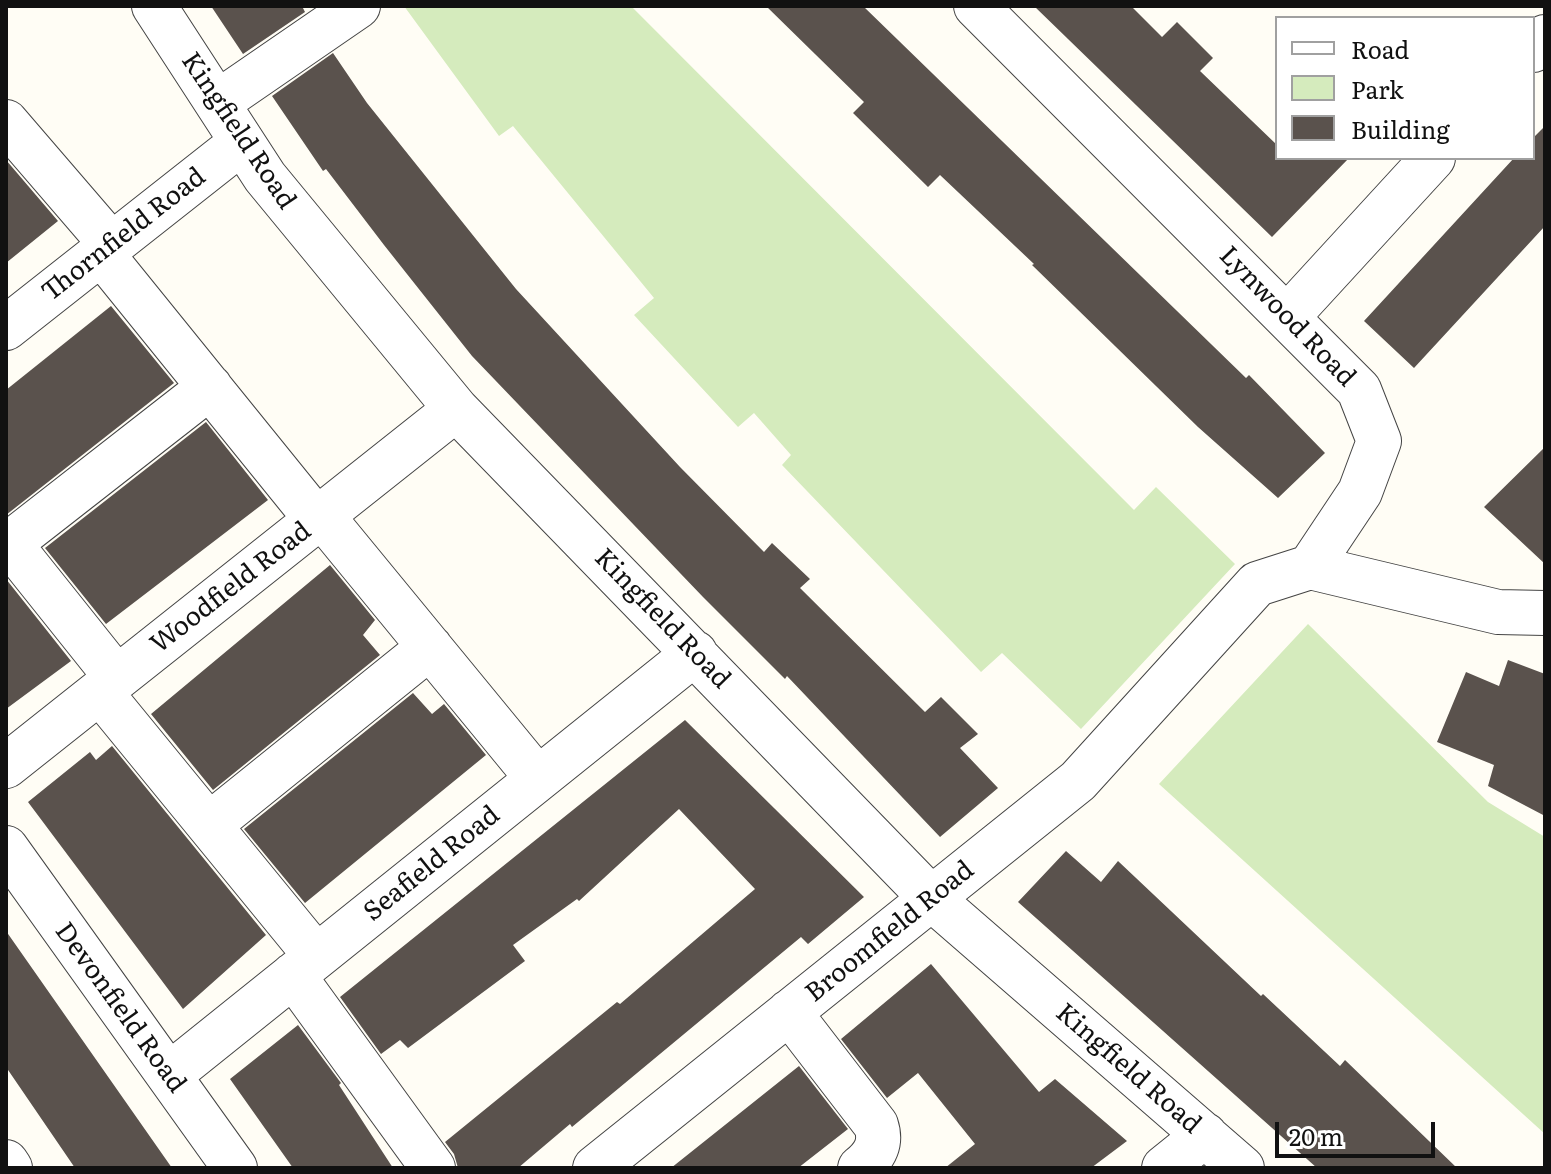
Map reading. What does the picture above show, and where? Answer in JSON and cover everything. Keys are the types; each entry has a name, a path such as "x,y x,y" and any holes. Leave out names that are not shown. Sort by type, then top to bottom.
{"street":[{"name":"Kingfield Road","path":"154,6 265,177 456,409 931,898 1242,1168"},
{"path":"217,103 358,6"},
{"name":"Lynwood Road","path":"976,6 1359,390 1379,441 1360,492 1310,567"},
{"path":"6,122 210,387 538,779"},
{"name":"Thornfield Road","path":"6,328 242,142"},
{"path":"1288,316 1431,160"},
{"path":"210,387 8,542 305,966 433,1168"},
{"name":"Woodfield Road","path":"6,766 456,409"},
{"path":"1310,567 1498,612 1545,613"},
{"name":"Broomfield Road","path":"595,1168 1055,801 1099,761 1257,584 1310,567"},
{"path":"209,825 430,647"},
{"name":"Seafield Road","path":"169,1075 695,653"},
{"name":"Devonfield Road","path":"6,848 235,1168"},
{"path":"789,1012 876,1125 879,1133 875,1153 860,1168"},
{"path":"1164,1168 1205,1135"},
{"path":"6,1162 10,1168"}],"green space":[{"path":"404,6 631,6 1134,510 1156,487 1235,564 1081,729 1002,653 981,672 782,465 791,455 754,413 738,427 634,315 654,298 513,126 499,136"},
{"path":"1308,624 1488,802 1545,837 1545,1134 1159,784"}],"building":[{"path":"211,6 302,6 305,12 243,54"},
{"path":"766,6 863,6 1246,378 1249,375 1325,453 1278,498 1198,427 940,175 928,187 853,113 864,102"},
{"path":"1034,6 1131,6 1162,37 1177,22 1213,58 1200,71 1275,143 1275,160 1347,160 1272,237"},
{"path":"333,53 367,103 516,289 680,467 764,552 772,543 810,579 800,588 925,712 941,697 978,734 960,748 998,788 940,837 787,676 785,679 703,597 472,356 326,169 323,171 272,96"},
{"path":"1545,126 1545,226 1414,368 1364,321 1512,160 1535,160 1535,136"},
{"path":"6,160 58,221 6,263"},
{"path":"111,306 174,383 6,515 6,390"},
{"path":"206,422 268,500 106,624 45,548"},
{"path":"1545,447 1545,564 1484,507"},
{"path":"330,565 375,620 363,635 380,655 213,790 151,714"},
{"path":"6,579 71,661 6,709"},
{"path":"1508,660 1545,674 1545,816 1488,786 1494,765 1437,742 1466,672 1499,686"},
{"path":"413,693 432,714 444,704 486,755 305,903 244,829"},
{"path":"685,720 864,897 808,944 801,937 518,1168 458,1168 454,1154 445,1142 617,1002 620,1004 755,889 679,809 579,901 577,899 513,945 525,961 408,1048 400,1040 381,1054 340,997"},
{"path":"112,746 266,935 183,1009 28,802 90,752 96,760"},
{"path":"1066,851 1101,882 1118,861 1340,1066 1345,1060 1457,1168 1317,1168 1018,902"},
{"path":"6,931 172,1168 75,1168 6,1067"},
{"path":"931,964 1039,1092 1055,1079 1127,1141 1091,1168 945,1168 975,1144 918,1073 887,1098 841,1039"},
{"path":"298,1025 341,1083 339,1085 393,1168 293,1168 230,1079"},
{"path":"799,1066 848,1129 798,1168 671,1168"}]}
